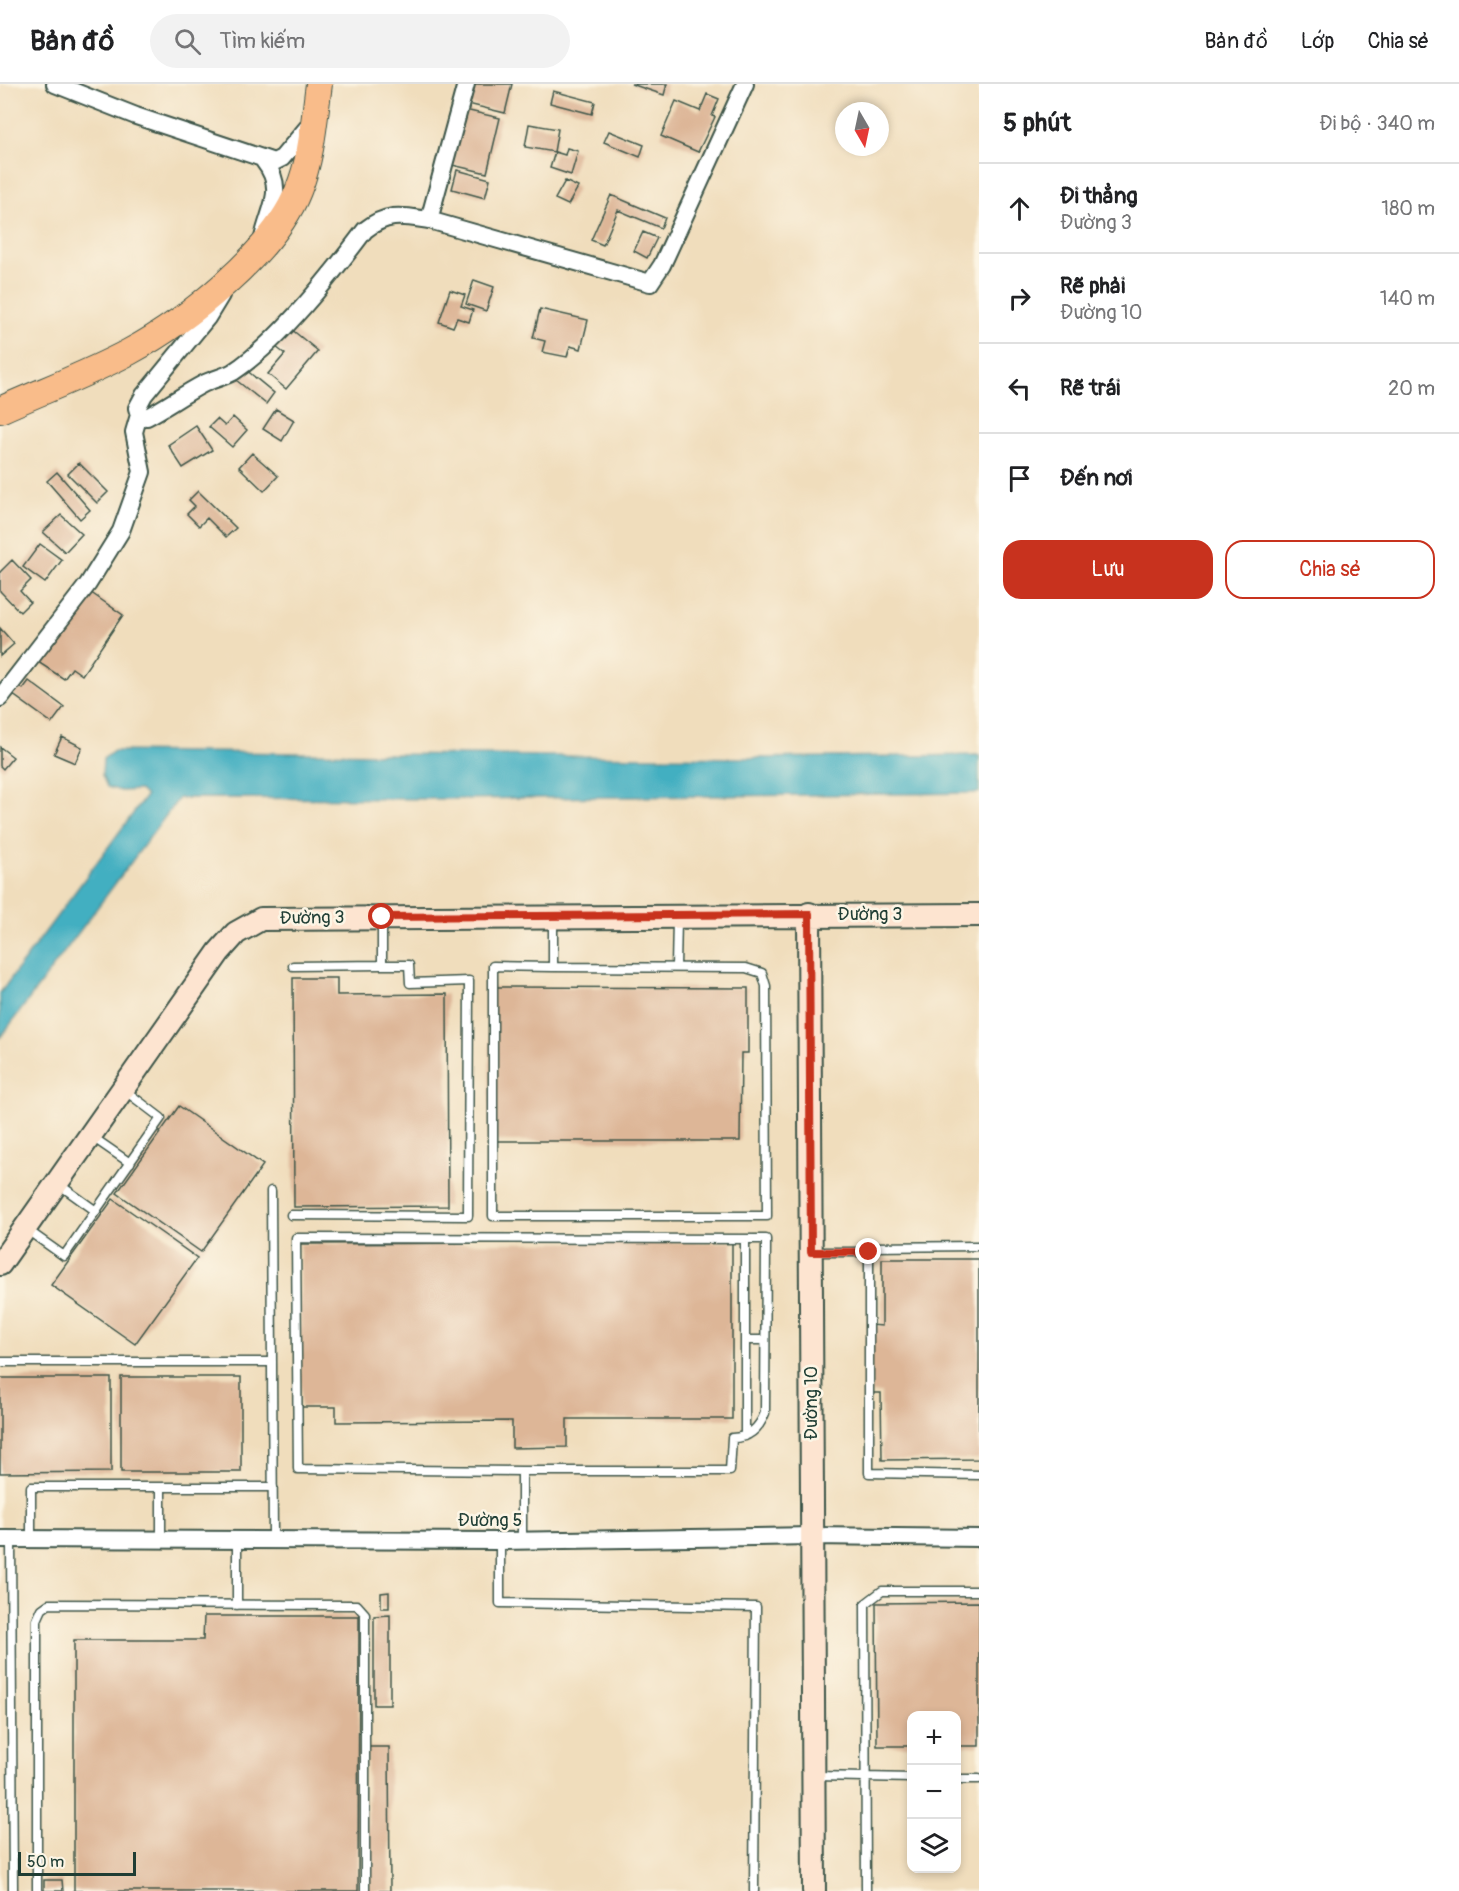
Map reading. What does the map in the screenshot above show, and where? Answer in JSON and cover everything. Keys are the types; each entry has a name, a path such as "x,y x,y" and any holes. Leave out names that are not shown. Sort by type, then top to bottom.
{"main road":[{"path":"0,410 147,341 235,274 290,210 306,170 319,84"}],"street":[{"path":"55,84 264,161 274,162 282,158 314,121"},
{"path":"429,220 466,84"},
{"path":"139,415 147,417 164,409 203,384 232,372 255,355 277,335 365,230 379,219 397,216 429,220 645,283 652,282 745,84"},
{"path":"262,245 276,190 276,179 264,161"},
{"path":"0,698 88,584 121,531 142,472 134,432 139,415 137,408 144,395 207,318 235,274"},
{"name":"Đường 3","path":"0,1264 219,952 236,933 261,919 809,914 979,915"},
{"name":"Đường 10","path":"809,914 814,1891"},
{"name":"Đường 5","path":"5,1539 500,1541 812,1536 979,1538"}],"lane":[{"path":"676,967 677,915"},
{"path":"553,916 553,967"},
{"path":"382,917 382,966"},
{"path":"291,1215 468,1216 469,981 410,983 410,965 293,966"},
{"path":"493,966 553,967 757,969 765,978 767,1216 493,1216 493,966"},
{"path":"25,1228 64,1256 130,1163 161,1118 123,1089"},
{"path":"90,1136 130,1163"},
{"path":"57,1183 96,1211"},
{"path":"270,1191 273,1539"},
{"path":"296,1239 766,1239 765,1340 765,1413 761,1423 746,1436 732,1438 730,1471 298,1469 296,1239"},
{"path":"745,1239 746,1436"},
{"path":"979,1246 869,1247 869,1473 979,1475"},
{"path":"811,1252 869,1252"},
{"path":"745,1340 765,1340"},
{"path":"0,1362 272,1362"},
{"path":"522,1471 522,1540"},
{"path":"31,1539 31,1487 273,1487"},
{"path":"161,1487 161,1539"},
{"path":"5,1539 13,1891"},
{"path":"237,1539 237,1605"},
{"path":"500,1541 500,1603 756,1607 754,1891"},
{"path":"866,1891 865,1604 882,1591 979,1591"},
{"path":"37,1891 37,1620 42,1609 49,1604 357,1605 365,1614 365,1891"},
{"path":"814,1776 907,1778"},
{"path":"961,1779 979,1779"}],"water":[{"path":"114,751 750,758 979,755 979,793 453,799 179,798 0,1038 0,993 146,796 140,790 121,791 107,787 102,775 103,759"}],"building":[{"path":"473,84 512,84 505,113 468,104"},
{"path":"631,84 667,84 664,95"},
{"path":"553,91 595,102 592,114 550,103"},
{"path":"707,94 719,99 712,116 715,117 698,152 661,136 676,101 700,111"},
{"path":"465,110 500,118 487,173 452,165"},
{"path":"529,124 558,129 554,152 525,147"},
{"path":"609,131 644,145 640,157 604,142"},
{"path":"567,148 578,151 571,175 550,168 555,152 565,155"},
{"path":"457,170 490,179 485,198 452,189"},
{"path":"565,181 578,187 568,205 555,199"},
{"path":"611,195 665,218 661,228 618,210 603,245 591,240"},
{"path":"643,232 657,238 647,258 634,251"},
{"path":"474,280 494,287 486,311 466,304"},
{"path":"450,290 465,295 461,306 473,310 469,322 457,318 453,327 439,322"},
{"path":"540,309 588,320 581,349 570,346 567,357 542,352 545,341 533,338"},
{"path":"291,329 318,351 286,389 268,374 285,354 276,347"},
{"path":"245,369 274,393 266,404 236,380"},
{"path":"276,409 294,420 282,441 263,429"},
{"path":"233,417 247,430 232,447 209,427 217,419 225,426"},
{"path":"196,426 212,450 183,468 168,445"},
{"path":"252,453 278,476 264,491 239,467"},
{"path":"79,463 108,492 97,503 68,474"},
{"path":"57,472 90,510 80,519 47,481"},
{"path":"198,491 236,528 226,537 207,518 199,526 187,514 195,506 189,500"},
{"path":"61,515 82,534 65,552 43,532"},
{"path":"40,544 62,560 45,583 23,567"},
{"path":"12,560 31,580 20,591 30,602 20,612 0,591 0,572"},
{"path":"87,590 123,615 82,675 72,668 64,679 38,662"},
{"path":"0,628 14,644 0,656"},
{"path":"29,681 64,707 52,723 12,694 18,685 23,689"},
{"path":"62,737 82,747 75,763 54,754"},
{"path":"0,747 13,757 3,769 0,766"},
{"path":"293,978 337,978 337,995 447,994 448,1206 294,1207"},
{"path":"490,987 748,988 748,1053 741,1053 740,1141 489,1141"},
{"path":"179,1106 263,1165 201,1252 117,1193"},
{"path":"113,1199 197,1258 135,1344 51,1285"},
{"path":"732,1242 732,1419 567,1419 567,1447 512,1448 512,1421 336,1422 336,1407 301,1407 300,1244"},
{"path":"882,1259 979,1259 979,1459 882,1460 881,1393 871,1393 871,1325 882,1326"},
{"path":"121,1377 241,1377 241,1472 121,1472"},
{"path":"0,1378 111,1378 111,1472 0,1473"},
{"path":"389,1592 389,1608 381,1608 381,1593"},
{"path":"979,1602 979,1746 961,1746 961,1711 907,1711 907,1746 877,1746 876,1603"},
{"path":"390,1615 390,1705 374,1705 374,1616"},
{"path":"204,1616 359,1616 358,1891 74,1891 74,1640 203,1640"},
{"path":"367,1747 389,1747 390,1891 369,1891"},
{"path":"44,1880 62,1880 63,1891 44,1891"}],"route":[{"path":"382,917 809,914 811,1252 869,1252"}]}
